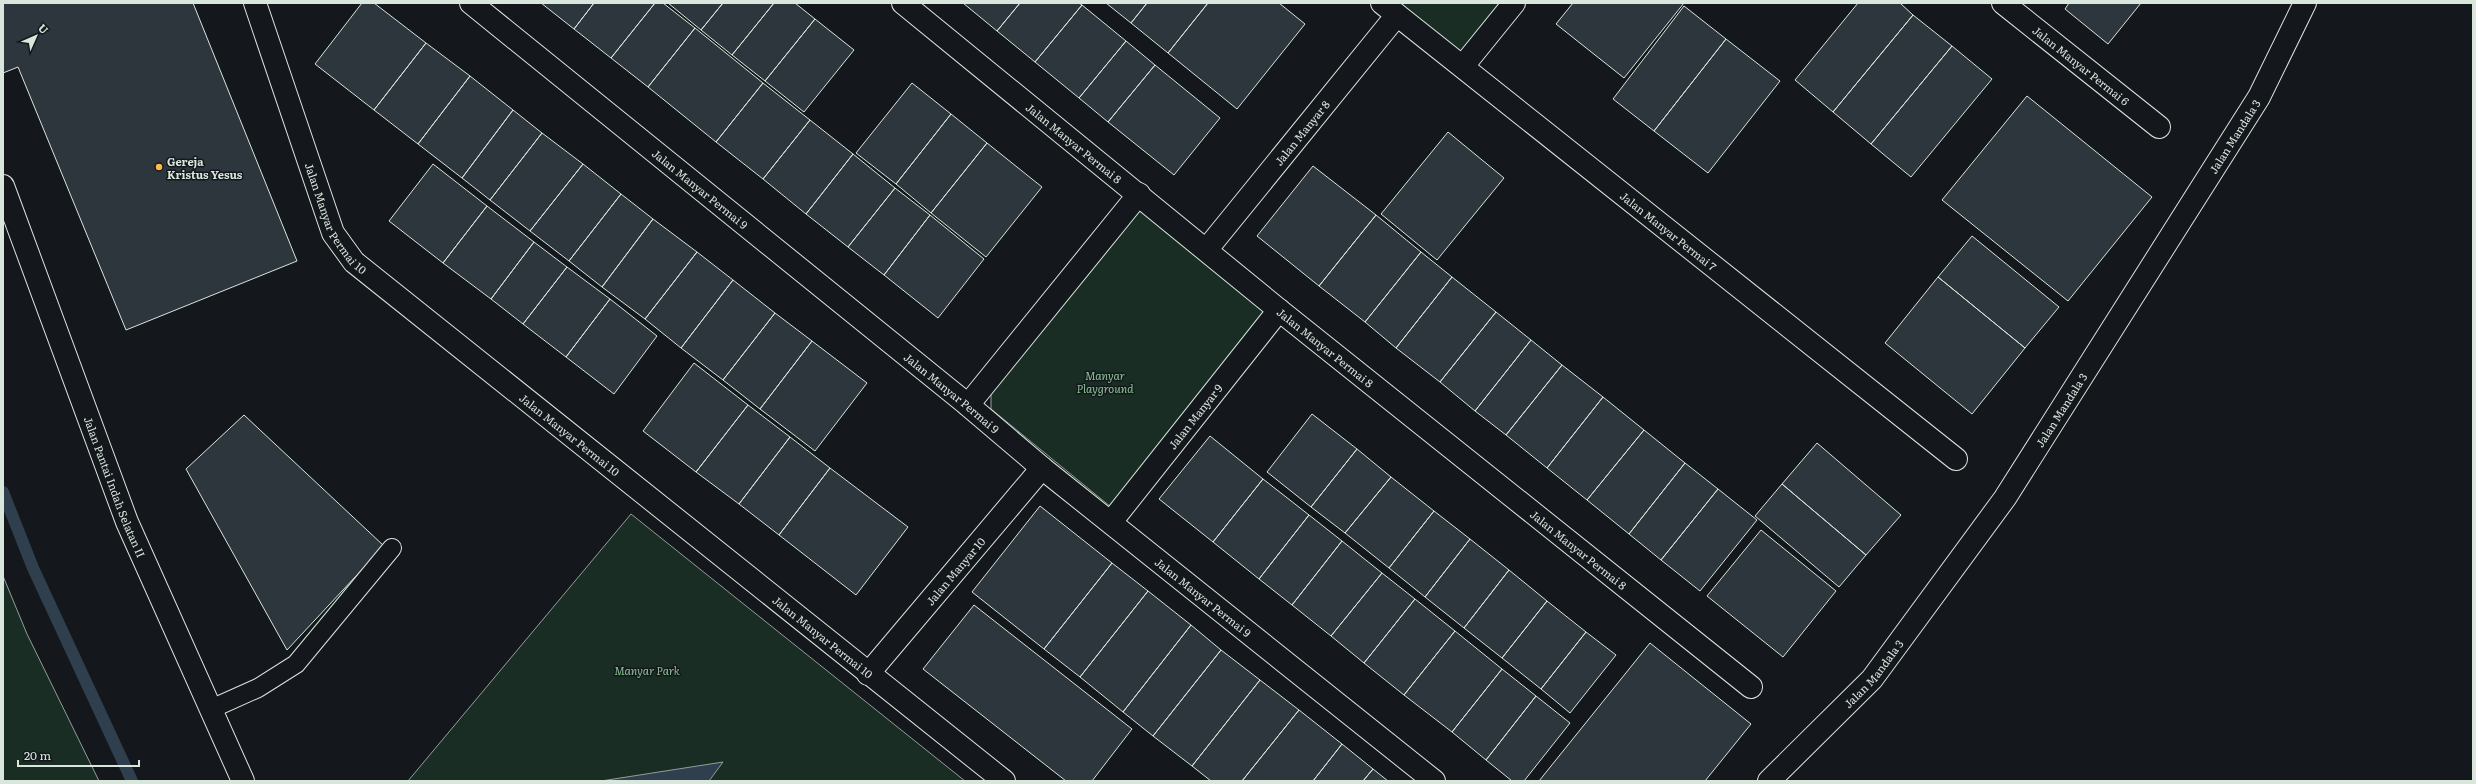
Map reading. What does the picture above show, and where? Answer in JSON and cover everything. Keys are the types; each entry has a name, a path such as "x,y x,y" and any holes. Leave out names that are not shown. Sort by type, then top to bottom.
{"street":[{"name":"Jalan Manyar Permai 10","path":"255,3 333,233 354,262 868,674 1004,781"},
{"name":"Jalan Manyar Permai 9","path":"471,3 968,405 1042,468 1434,781"},
{"name":"Jalan Manyar Permai 8","path":"903,3 1207,249 1280,310 1750,687"},
{"path":"1463,66 1514,3"},
{"name":"Jalan Manyar Permai 6","path":"2003,3 2159,127"},
{"name":"Jalan Mandala 3","path":"1769,781 1872,679 2005,498 2259,97 2305,3"},
{"name":"Jalan Manyar Permai 7","path":"1389,9 1463,66 1956,459"},
{"name":"Jalan Manyar 8","path":"1207,249 1389,9"},
{"name":"Jalan Pantai Indah Selatan II","path":"3,186 127,522 243,781"},
{"path":"968,405 1138,194"},
{"name":"Jalan Manyar 9","path":"1111,522 1280,310"},
{"name":"Jalan Manyar 10","path":"868,674 1042,468"}],"lane":[{"path":"211,709 258,688 296,664 392,548"}],"green space":[{"path":"1383,3 1514,3 1463,66"},
{"name":"Manyar Playground","path":"1141,205 1269,310 1111,507 991,409 991,388"},
{"name":"Manyar Park","path":"631,514 965,781 408,781"},
{"path":"3,576 27,634 99,781 3,781"}],"water":[{"path":"723,762 709,781 601,781"}],"building":[{"name":"Gereja Kristus Yesus","path":"3,3 193,3 297,261 126,330 18,67 3,73"},
{"path":"362,3 374,3 426,43 374,110 315,64"},
{"path":"541,3 594,3 574,29"},
{"path":"594,3 655,3 611,58 574,29"},
{"path":"655,3 663,3 695,28 648,87 611,58"},
{"path":"668,3 723,3 701,30"},
{"path":"723,3 774,3 732,55 701,30"},
{"path":"774,3 795,3 815,19 765,81 732,55"},
{"path":"963,3 1020,3 997,31"},
{"path":"1020,3 1079,3 1082,5 1035,62 997,31"},
{"path":"1106,3 1147,3 1131,23"},
{"path":"1147,3 1208,3 1168,53 1131,23"},
{"path":"1208,3 1279,3 1305,24 1237,109 1168,53"},
{"path":"1573,3 1684,3 1624,78 1556,24"},
{"path":"1858,3 1900,3 1913,15 1833,112 1795,80"},
{"path":"2069,3 2141,3 2108,44 2065,9"},
{"path":"1082,5 1126,41 1079,98 1035,62"},
{"path":"1684,6 1726,39 1654,131 1613,99"},
{"path":"1913,15 1952,46 1871,144 1833,112"},
{"path":"815,19 854,50 804,112 765,81"},
{"path":"695,28 763,83 716,142 648,87"},
{"path":"1726,39 1780,81 1708,173 1654,131"},
{"path":"1126,41 1155,65 1108,122 1079,98"},
{"path":"426,43 470,76 418,144 374,110"},
{"path":"1952,46 1992,79 1911,177 1871,144"},
{"path":"1155,65 1220,118 1174,175 1108,122"},
{"path":"470,76 513,110 462,178 418,144"},
{"path":"763,83 810,120 763,179 716,142"},
{"path":"912,83 951,114 896,184 856,153"},
{"path":"2027,96 2152,197 2068,301 1942,200"},
{"path":"513,110 542,133 490,200 462,178"},
{"path":"951,114 987,143 931,213 896,184"},
{"path":"810,120 853,154 806,214 763,179"},
{"path":"1448,132 1504,178 1437,260 1381,214"},
{"path":"542,133 583,164 530,231 490,200"},
{"path":"987,143 1042,187 986,257 931,213"},
{"path":"853,154 895,188 848,247 806,214"},
{"path":"433,164 487,206 443,263 389,221"},
{"path":"583,164 621,194 569,261 530,231"},
{"path":"1313,166 1376,215 1319,286 1257,236"},
{"path":"895,188 930,215 884,275 848,247"},
{"path":"621,194 653,219 602,287 569,261"},
{"path":"487,206 534,242 491,299 443,263"},
{"path":"930,215 984,259 938,318 884,275"},
{"path":"1376,215 1421,252 1365,322 1319,286"},
{"path":"653,219 697,252 645,319 602,287"},
{"path":"1972,236 2059,307 2025,348 1938,277"},
{"path":"534,242 567,267 523,324 491,299"},
{"path":"697,252 733,280 681,348 645,319"},
{"path":"1421,252 1452,277 1396,348 1365,322"},
{"path":"567,267 610,299 566,357 523,324"},
{"path":"1452,277 1496,312 1440,382 1396,348"},
{"path":"1938,277 2025,348 1972,414 1885,343"},
{"path":"733,280 775,313 723,380 681,348"},
{"path":"610,299 657,336 614,394 566,357"},
{"path":"1496,312 1531,340 1475,411 1440,382"},
{"path":"775,313 812,341 760,409 723,380"},
{"path":"1531,340 1562,365 1506,435 1475,411"},
{"path":"812,341 867,383 815,451 760,409"},
{"path":"694,363 748,405 696,472 643,431"},
{"path":"1562,365 1603,397 1547,468 1506,435"},
{"path":"1603,397 1644,430 1587,500 1547,468"},
{"path":"748,405 790,437 739,504 696,472"},
{"path":"1312,414 1357,449 1311,507 1267,472"},
{"path":"244,415 384,546 287,650 186,469"},
{"path":"1644,430 1685,463 1629,534 1587,500"},
{"path":"1210,436 1263,479 1213,542 1159,499"},
{"path":"790,437 830,468 779,535 739,504"},
{"path":"1817,443 1901,515 1866,555 1782,484"},
{"path":"1357,449 1391,477 1345,533 1311,507"},
{"path":"1685,463 1718,489 1661,560 1629,534"},
{"path":"830,468 908,527 856,595 779,535"},
{"path":"1391,477 1434,511 1389,568 1345,533"},
{"path":"1263,479 1309,515 1259,579 1213,542"},
{"path":"1782,484 1866,555 1839,587 1755,516"},
{"path":"1718,489 1757,520 1700,591 1661,560"},
{"path":"1040,506 1112,563 1044,649 972,592"},
{"path":"1434,511 1470,539 1425,597 1389,568"},
{"path":"1309,515 1342,541 1292,605 1259,579"},
{"path":"1761,530 1836,591 1783,657 1707,596"},
{"path":"1470,539 1509,570 1464,628 1425,597"},
{"path":"1342,541 1382,573 1331,636 1292,605"},
{"path":"1112,563 1148,591 1080,677 1044,649"},
{"path":"1509,570 1547,601 1502,658 1464,628"},
{"path":"1382,573 1415,599 1364,663 1331,636"},
{"path":"1148,591 1191,625 1123,712 1080,677"},
{"path":"1415,599 1455,631 1404,695 1364,663"},
{"path":"1547,601 1586,632 1541,689 1502,658"},
{"path":"974,605 1132,729 1092,781 1066,781 923,669"},
{"path":"1191,625 1221,650 1153,736 1123,712"},
{"path":"1455,631 1502,669 1452,732 1404,695"},
{"path":"1586,632 1616,655 1570,713 1541,689"},
{"path":"1650,643 1751,724 1705,781 1539,781"},
{"path":"1221,650 1260,680 1192,766 1153,736"},
{"path":"1502,669 1536,696 1486,760 1452,732"},
{"path":"1260,680 1299,710 1242,781 1211,781 1192,766"},
{"path":"1536,696 1570,723 1524,781 1512,781 1486,760"},
{"path":"1299,710 1342,744 1313,781 1242,781"},
{"path":"1342,744 1373,769 1363,781 1313,781"},
{"path":"1373,769 1388,781 1363,781"}],"waterway":[{"path":"3,492 33,568 132,781"}],"place":[{"name":"Gereja Kristus Yesus","path":"159,167"}]}
